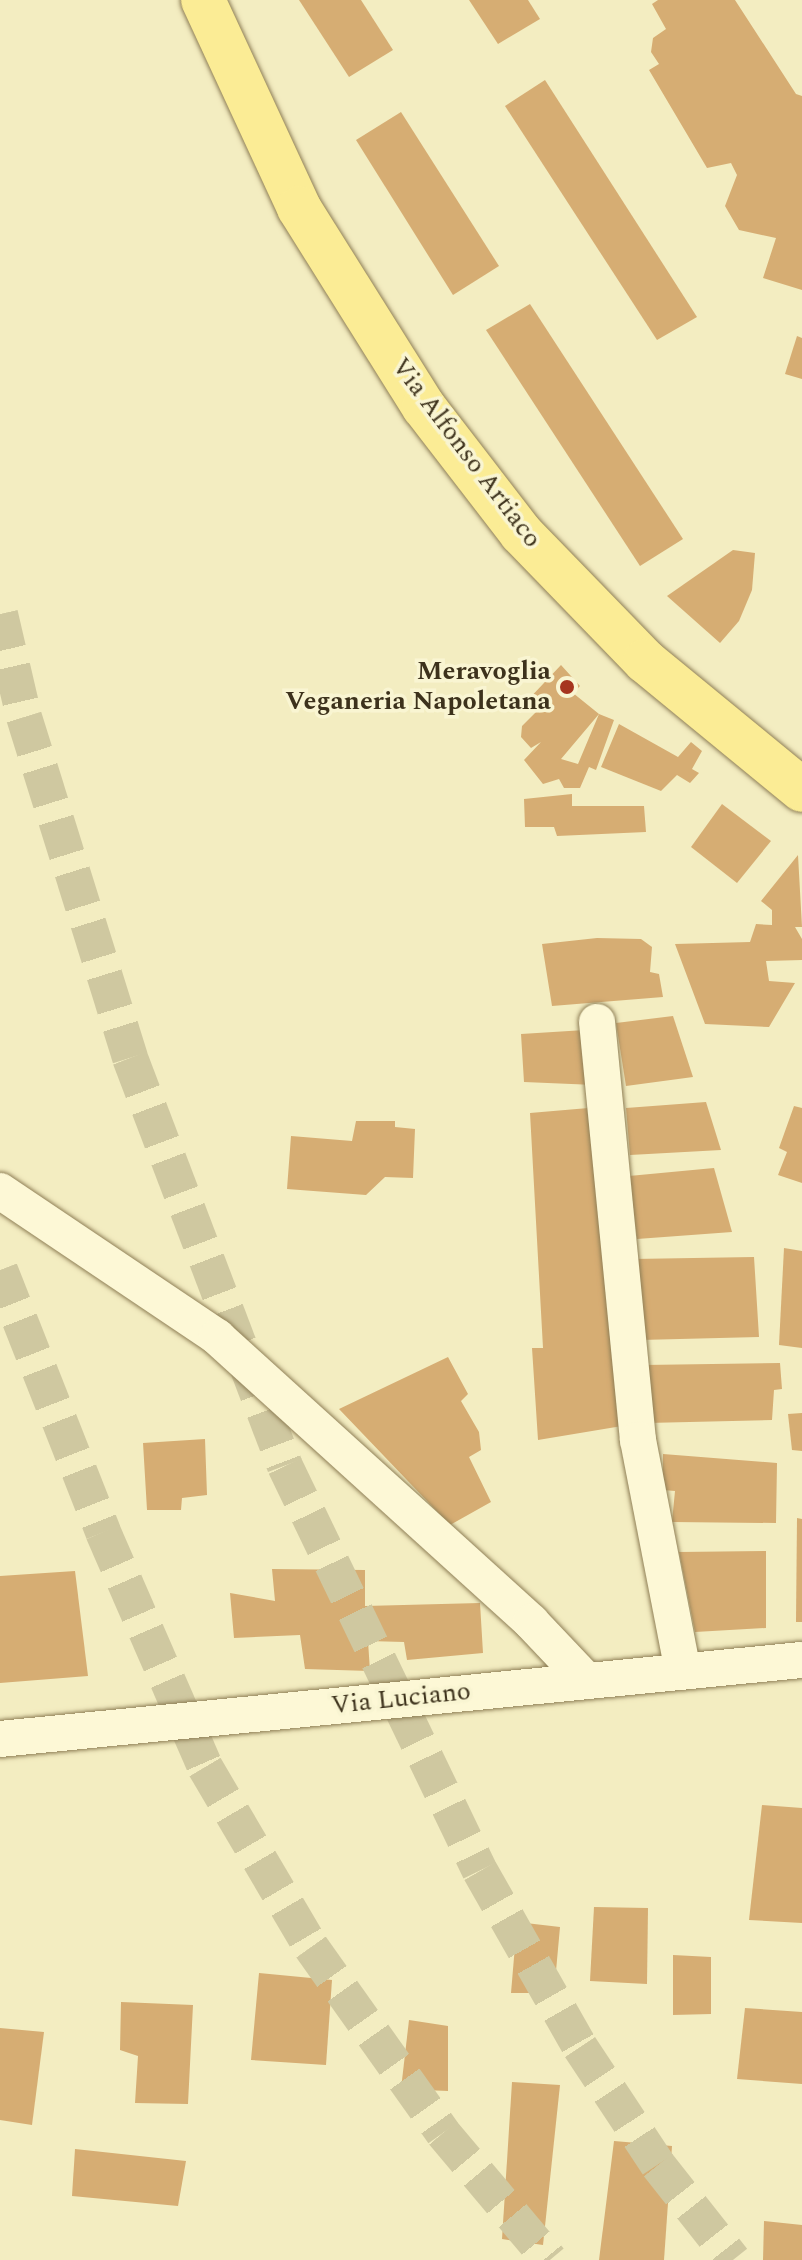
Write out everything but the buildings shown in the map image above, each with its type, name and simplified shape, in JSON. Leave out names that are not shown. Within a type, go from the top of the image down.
[{"type":"main road","name":"Via Alfonso Artiaco","points":[[203,0],[299,208],[424,407],[521,533],[645,661],[802,790]]},
{"type":"street","points":[[597,1022],[638,1440],[683,1671]]},
{"type":"street","points":[[0,1191],[217,1337],[531,1622],[587,1681]]},
{"type":"street","name":"Via Luciano","points":[[0,1739],[802,1660]]},
{"type":"tunnel","points":[[0,614],[24,717],[130,1058],[285,1466],[480,1871],[580,2047],[658,2165],[733,2260]]},
{"type":"tunnel","points":[[0,1270],[103,1532],[205,1767],[311,1947],[443,2133],[550,2260]]},
{"type":"place","name":"Meravoglia Veganeria Napoletana","points":[[567,687]]}]
